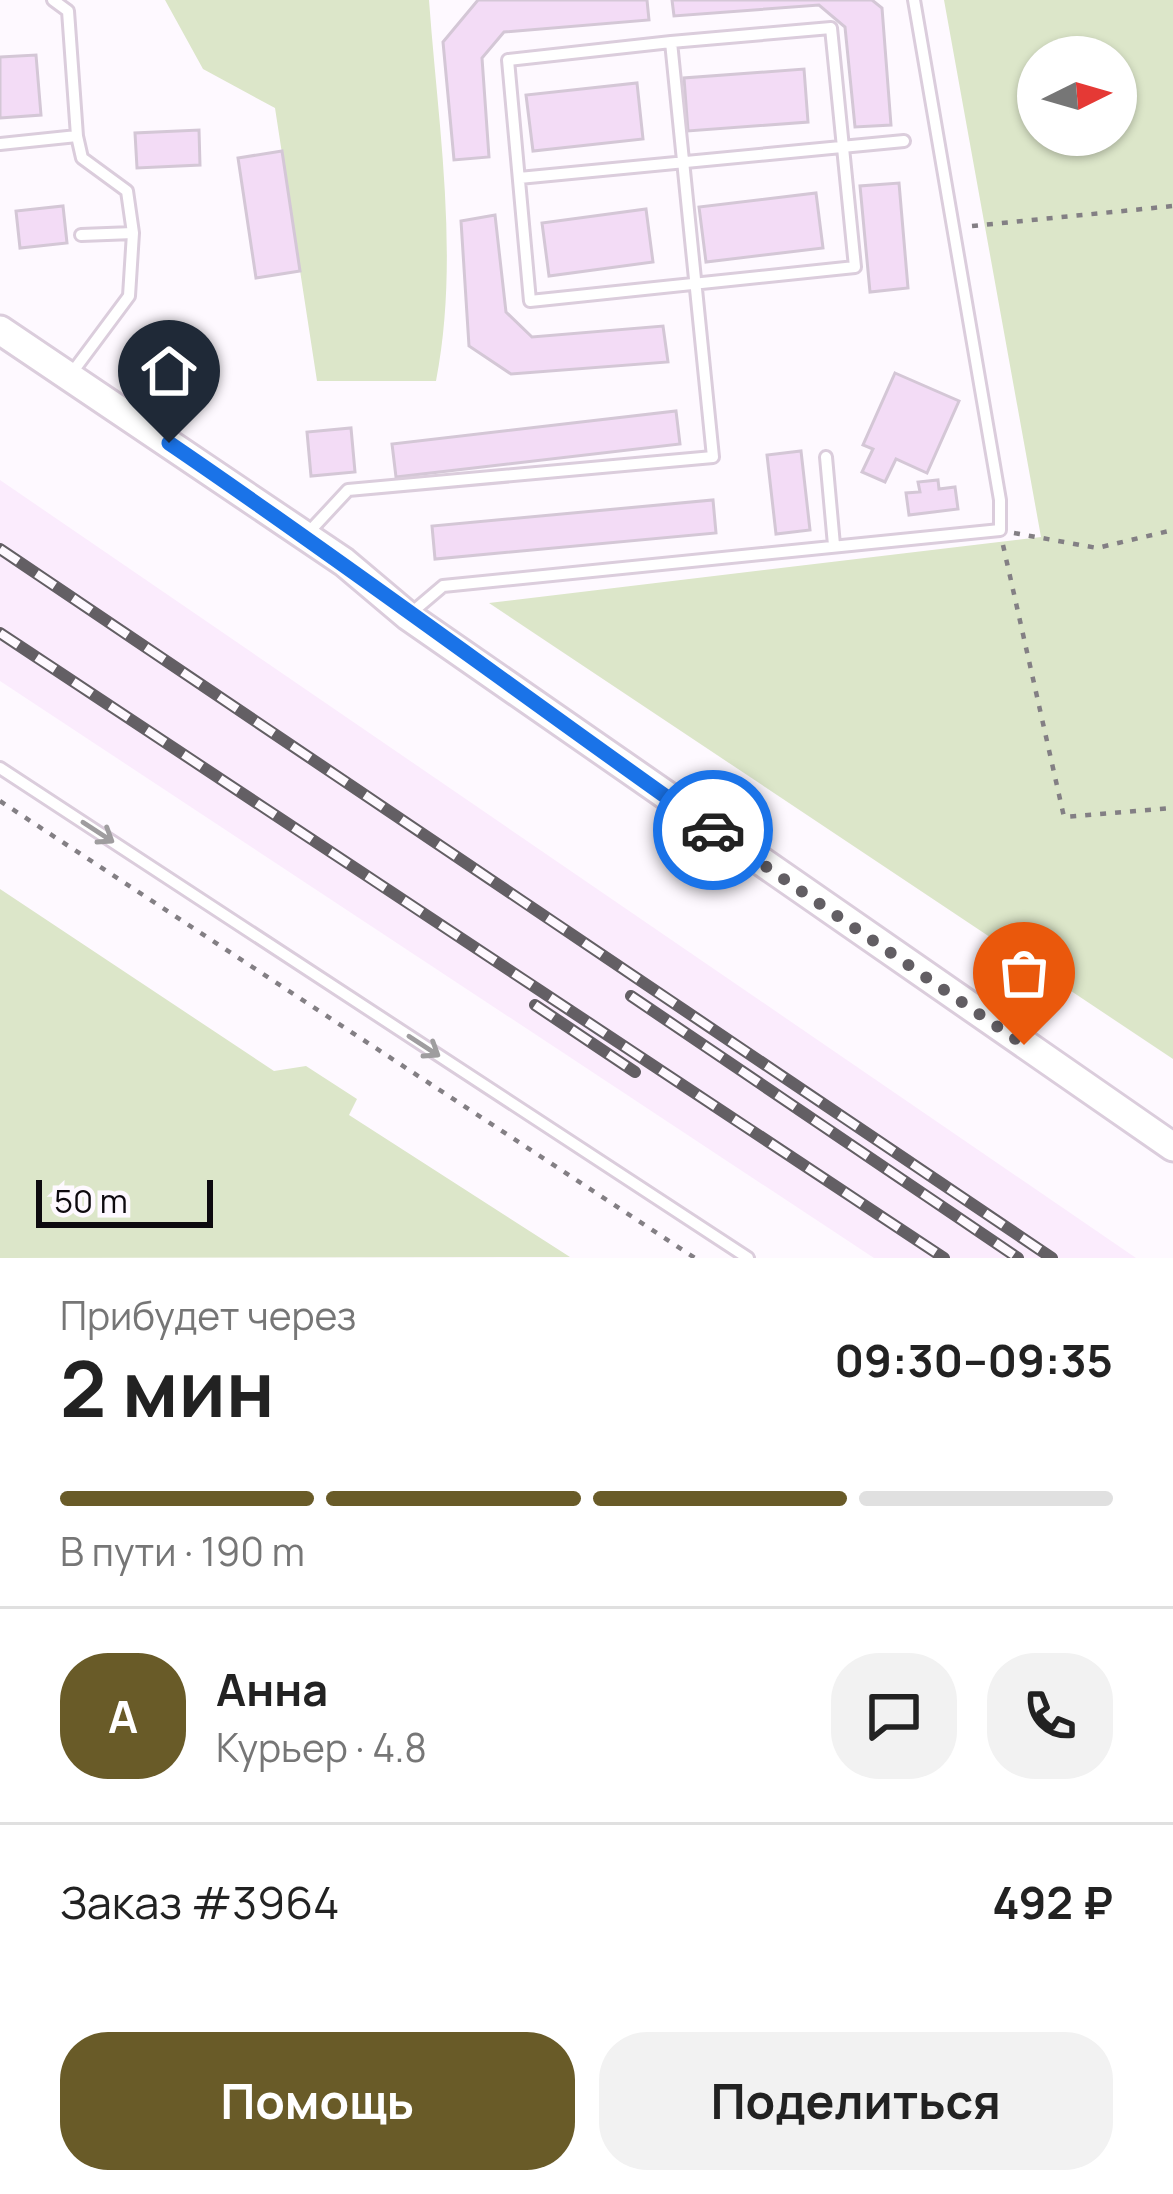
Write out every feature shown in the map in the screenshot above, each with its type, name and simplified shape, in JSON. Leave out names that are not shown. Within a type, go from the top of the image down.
[{"type":"street","points":[[0,330],[305,536],[408,616],[1173,1147]]},
{"type":"lane","points":[[53,0],[68,11],[82,158],[127,191],[133,232],[129,296],[69,376]]},
{"type":"lane","points":[[408,616],[442,586],[1000,530],[1000,500],[914,0]]},
{"type":"lane","points":[[831,28],[855,267],[530,301],[508,60],[671,42],[831,28]]},
{"type":"lane","points":[[305,536],[348,490],[713,457],[671,42]]},
{"type":"lane","points":[[0,144],[77,136]]},
{"type":"lane","points":[[519,178],[844,151],[904,141]]},
{"type":"lane","points":[[80,236],[133,232]]},
{"type":"lane","points":[[826,457],[834,545]]},
{"type":"lane","points":[[0,768],[748,1258]]},
{"type":"path","points":[[954,227],[1173,206]]},
{"type":"path","points":[[1173,530],[1096,548],[1000,530],[1064,818],[1173,808]]},
{"type":"path","points":[[0,801],[695,1258]]},
{"type":"shaded area","points":[[0,480],[1136,1258],[874,1258],[0,681]]},
{"type":"green space","points":[[165,0],[429,0],[447,239],[436,381],[317,381],[275,108],[203,69]]},
{"type":"green space","points":[[944,0],[1173,0],[1173,1059],[489,603],[1041,537]]},
{"type":"green space","points":[[0,889],[274,1071],[306,1066],[357,1099],[349,1115],[570,1257],[0,1258]]},
{"type":"building","points":[[478,0],[647,0],[649,20],[504,32],[482,58],[489,157],[454,160],[443,42]]},
{"type":"building","points":[[672,0],[872,0],[882,8],[891,125],[855,127],[845,27],[819,5],[674,16]]},
{"type":"building","points":[[36,55],[41,115],[0,118],[0,57]]},
{"type":"building","points":[[804,69],[808,122],[688,131],[684,78]]},
{"type":"building","points":[[637,83],[643,139],[533,151],[526,95]]},
{"type":"building","points":[[199,130],[200,165],[137,168],[135,133]]},
{"type":"building","points":[[282,151],[300,271],[256,278],[238,158]]},
{"type":"building","points":[[899,183],[908,288],[870,292],[860,186]]},
{"type":"building","points":[[816,193],[823,248],[706,262],[699,207]]},
{"type":"building","points":[[63,206],[67,243],[20,248],[16,211]]},
{"type":"building","points":[[646,209],[653,262],[549,276],[542,223]]},
{"type":"building","points":[[495,215],[506,312],[532,337],[663,326],[668,362],[511,374],[469,346],[461,221]]},
{"type":"building","points":[[895,373],[959,401],[927,473],[896,459],[885,482],[862,472],[873,449],[863,445]]},
{"type":"building","points":[[676,411],[680,444],[396,477],[392,444]]},
{"type":"building","points":[[351,428],[355,472],[311,476],[307,432]]},
{"type":"building","points":[[801,451],[810,530],[776,534],[767,455]]},
{"type":"building","points":[[938,480],[939,489],[955,487],[958,509],[909,515],[906,493],[920,492],[918,482]]},
{"type":"building","points":[[713,500],[716,533],[435,559],[432,526]]},
{"type":"railway","points":[[0,549],[1052,1258]]},
{"type":"railway","points":[[0,633],[944,1258]]},
{"type":"railway","points":[[631,996],[1018,1258]]},
{"type":"railway","points":[[535,1005],[635,1072]]},
{"type":"way so far","points":[[713,830],[1024,1045]]},
{"type":"route","points":[[169,443],[344,562],[408,616],[713,830]]}]
